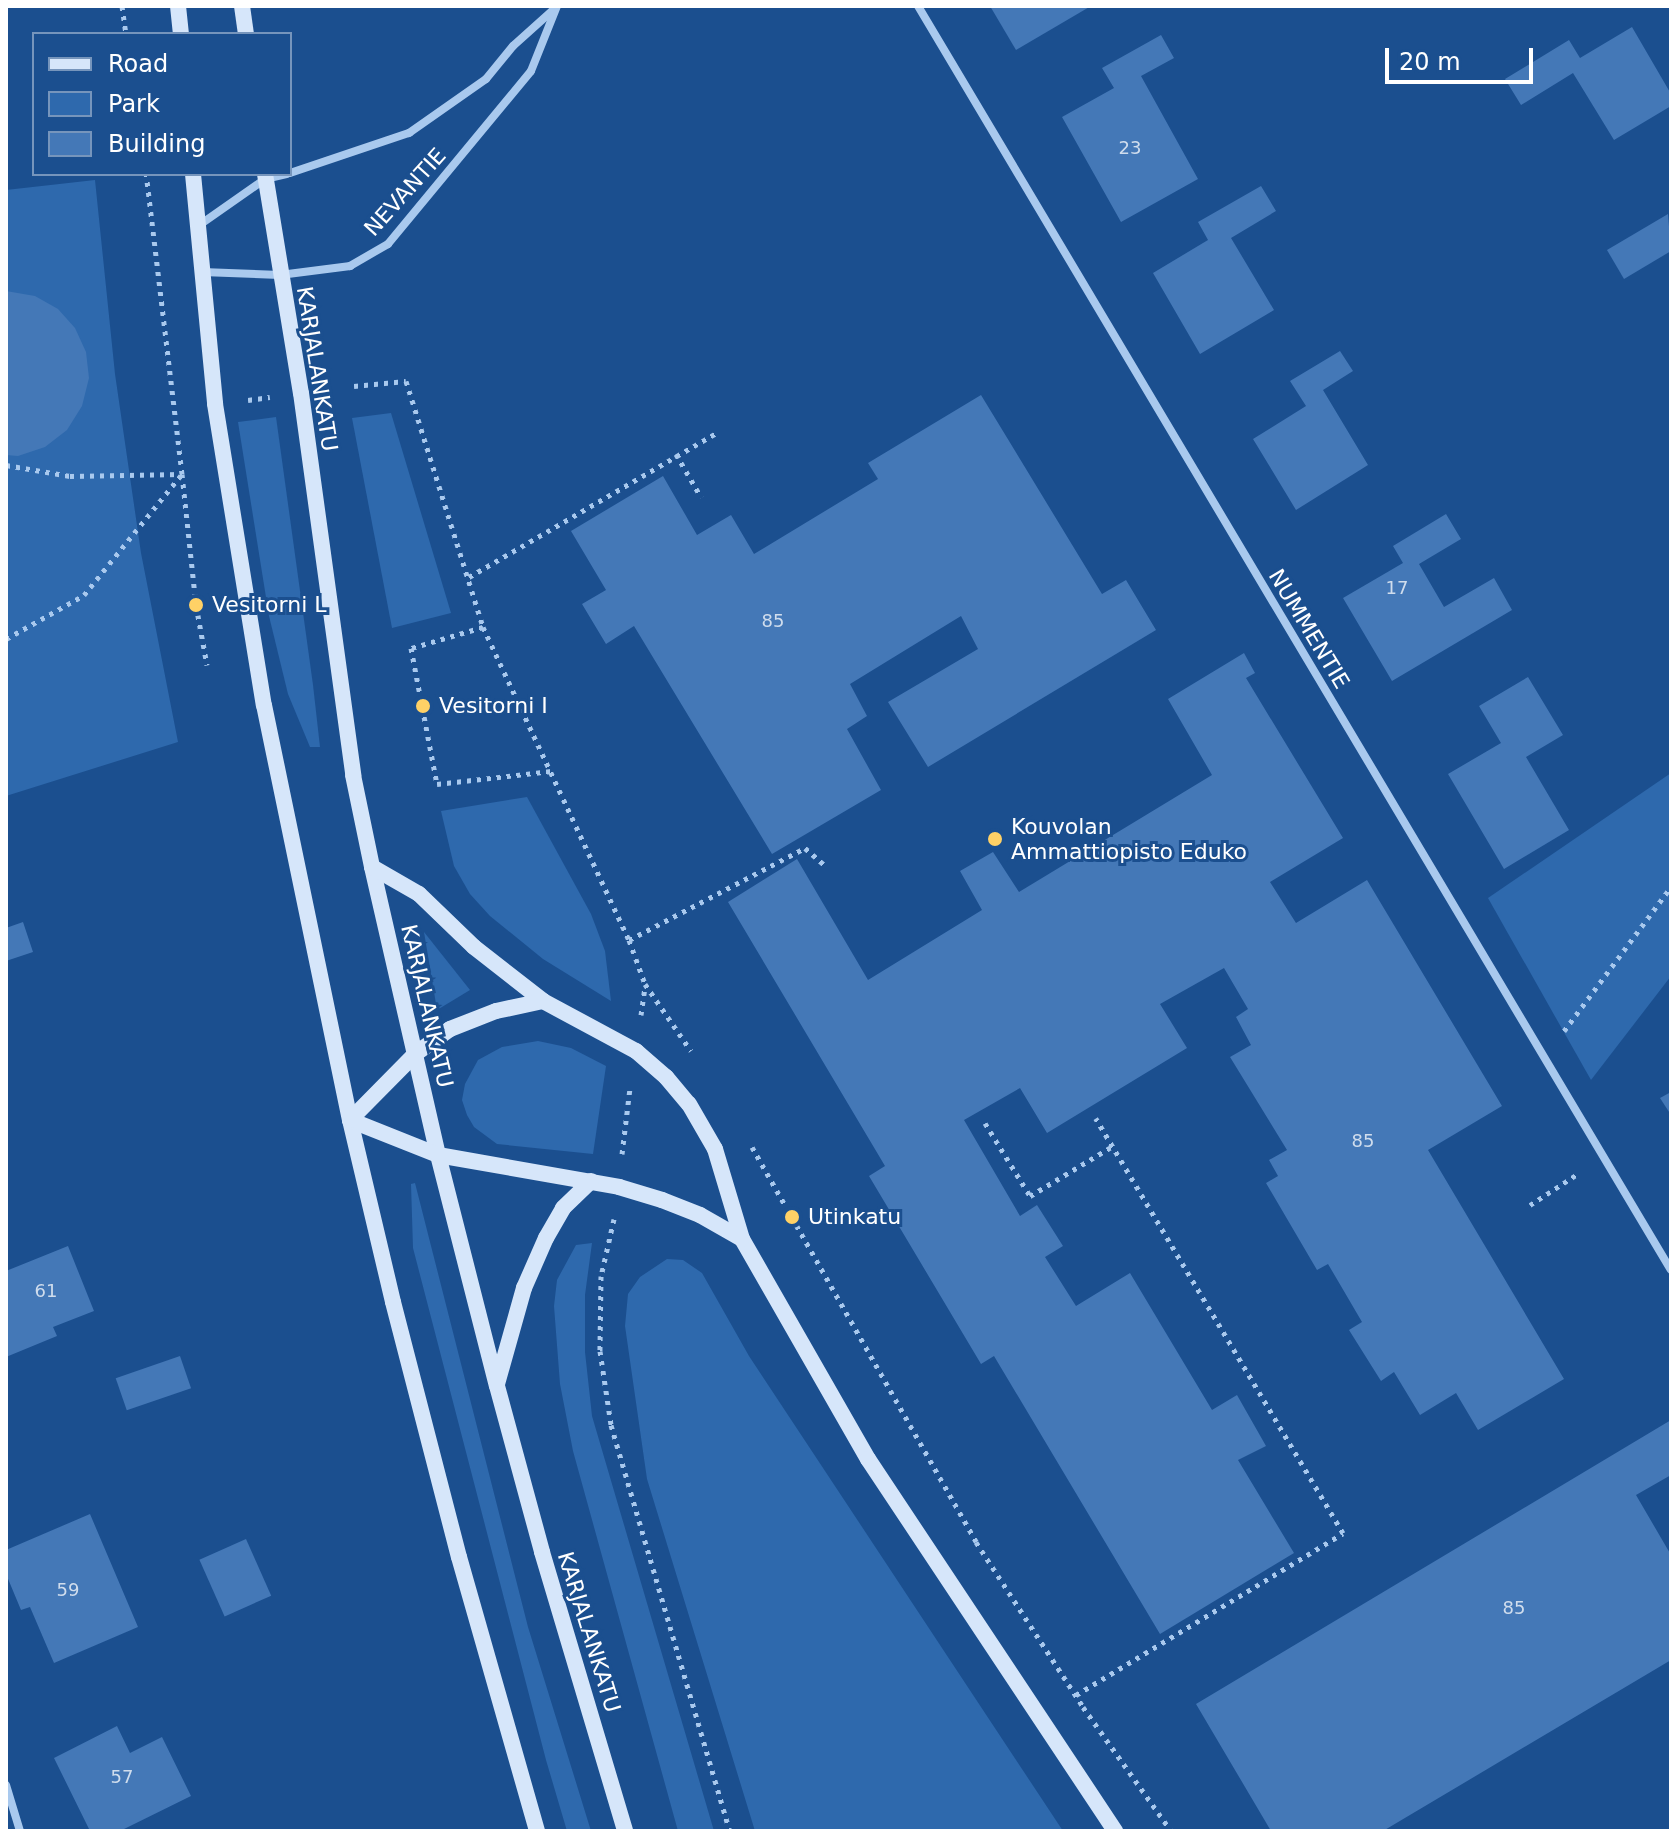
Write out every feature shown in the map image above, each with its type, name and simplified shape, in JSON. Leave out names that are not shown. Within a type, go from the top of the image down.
[{"type":"main road","points":[[178,6],[181,32]]},
{"type":"main road","points":[[242,6],[246,32]]},
{"type":"main road","points":[[193,176],[215,404],[243,594],[350,1120],[459,1557],[537,1831]]},
{"type":"main road","name":"KARJALANKATU","points":[[265,176],[301,393],[353,775],[372,867],[438,1155],[497,1386],[542,1552],[625,1831]]},
{"type":"main road","points":[[372,867],[419,894],[474,947],[543,1001],[636,1051],[666,1077],[689,1104],[715,1149],[742,1239],[868,1459],[1115,1831]]},
{"type":"main road","points":[[350,1120],[415,1054],[450,1029],[496,1011],[543,1001]]},
{"type":"main road","points":[[350,1120],[438,1155],[591,1181],[662,1200],[700,1215],[742,1239]]},
{"type":"main road","points":[[497,1386],[524,1288],[546,1238],[563,1208],[591,1181]]},
{"type":"street","name":"NUMMENTIE","points":[[918,6],[1671,1270]]},
{"type":"street","name":"NEVANTIE","points":[[292,172],[409,133],[486,79],[513,46],[556,7]]},
{"type":"street","name":"NEVANTIE","points":[[201,272],[280,275],[350,266],[388,244],[531,71],[556,7]]},
{"type":"street","name":"NEVANTIE","points":[[198,226],[265,176]]},
{"type":"street","points":[[6,1785],[20,1831]]},
{"type":"path","points":[[122,6],[126,32]]},
{"type":"path","points":[[146,176],[196,605],[207,665]]},
{"type":"path","points":[[354,386],[406,381],[483,627],[629,940],[645,984],[700,1065]]},
{"type":"path","points":[[238,401],[279,396]]},
{"type":"path","points":[[469,577],[715,434]]},
{"type":"path","points":[[676,454],[701,497]]},
{"type":"path","points":[[6,465],[70,476],[182,474]]},
{"type":"path","points":[[6,639],[84,595],[182,474]]},
{"type":"path","points":[[483,627],[411,648],[437,784],[551,771]]},
{"type":"path","points":[[629,940],[805,848],[827,867]]},
{"type":"path","points":[[1544,1057],[1671,887]]},
{"type":"path","points":[[641,1018],[645,984]]},
{"type":"path","points":[[622,1155],[632,1077]]},
{"type":"path","points":[[1076,1695],[1343,1533],[1096,1118]]},
{"type":"path","points":[[985,1123],[1030,1196],[1113,1146]]},
{"type":"path","points":[[749,1142],[976,1542],[1076,1695],[1171,1831]]},
{"type":"path","points":[[1530,1205],[1603,1158]]},
{"type":"path","points":[[613,1227],[601,1276],[600,1351],[611,1425],[730,1831]]},
{"type":"green space","points":[[95,180],[115,374],[141,553],[178,742],[6,796],[6,190]]},
{"type":"green space","points":[[391,413],[451,613],[392,628],[352,418]]},
{"type":"green space","points":[[276,417],[320,747],[310,747],[288,694],[269,616],[238,422]]},
{"type":"green space","points":[[1671,773],[1671,976],[1591,1080],[1488,898]]},
{"type":"green space","points":[[527,797],[591,914],[605,951],[611,1001],[543,959],[490,916],[470,894],[454,866],[441,811]]},
{"type":"green space","points":[[424,932],[470,990],[437,1010]]},
{"type":"green space","points":[[538,1041],[571,1048],[606,1066],[593,1154],[497,1144],[474,1127],[467,1115],[462,1100],[465,1084],[478,1060],[502,1047]]},
{"type":"green space","points":[[415,1183],[528,1627],[591,1831],[567,1831],[546,1760],[413,1248],[411,1184]]},
{"type":"green space","points":[[592,1243],[585,1295],[585,1352],[592,1416],[714,1831],[678,1831],[573,1451],[560,1384],[554,1306],[557,1280],[576,1245]]},
{"type":"green space","points":[[667,1259],[683,1260],[702,1273],[749,1356],[1063,1831],[755,1831],[647,1479],[625,1326],[628,1294],[640,1277]]},
{"type":"building","points":[[990,6],[1091,6],[1016,50]]},
{"type":"building","points":[[1632,27],[1671,94],[1671,106],[1614,140],[1573,73],[1521,105],[1505,79],[1569,40],[1580,58]]},
{"type":"building","points":[[1161,35],[1174,58],[1141,76],[1198,179],[1121,222],[1062,117],[1114,88],[1102,68]]},
{"type":"building","points":[[1261,186],[1276,211],[1231,238],[1274,310],[1200,354],[1153,273],[1208,240],[1198,222]]},
{"type":"building","points":[[1668,214],[1671,251],[1624,279],[1607,250]]},
{"type":"building","points":[[6,291],[35,296],[58,309],[75,328],[86,352],[89,378],[82,406],[67,430],[45,447],[18,456],[6,455]]},
{"type":"building","points":[[1340,351],[1353,371],[1323,390],[1368,465],[1296,510],[1253,439],[1306,406],[1290,381]]},
{"type":"building","points":[[981,395],[1102,594],[1126,580],[1156,630],[928,767],[888,702],[978,649],[961,616],[850,684],[867,716],[847,729],[881,790],[772,854],[634,626],[606,644],[582,604],[606,590],[571,531],[663,476],[697,535],[731,515],[754,554],[878,479],[868,463]]},
{"type":"building","points":[[1446,514],[1461,539],[1419,564],[1444,607],[1494,578],[1512,610],[1392,681],[1343,598],[1403,563],[1393,546]]},
{"type":"building","points":[[1244,653],[1255,673],[1246,678],[1343,838],[1270,882],[1296,923],[1367,880],[1502,1106],[1428,1150],[1564,1379],[1478,1430],[1456,1393],[1420,1415],[1394,1372],[1381,1381],[1349,1330],[1362,1322],[1328,1264],[1317,1270],[1266,1183],[1278,1176],[1269,1160],[1287,1150],[1230,1057],[1251,1045],[1236,1017],[1248,1009],[1224,968],[1160,1004],[1187,1048],[1047,1133],[1020,1088],[964,1120],[1020,1216],[1037,1205],[1063,1246],[1045,1257],[1076,1306],[1130,1273],[1212,1410],[1237,1395],[1266,1446],[1238,1460],[1294,1553],[1160,1634],[994,1356],[981,1364],[869,1176],[885,1166],[728,902],[797,859],[868,980],[982,910],[960,871],[993,852],[1019,892],[1212,775],[1168,699]]},
{"type":"building","points":[[1528,677],[1563,735],[1526,757],[1569,830],[1504,869],[1448,774],[1501,743],[1479,706]]},
{"type":"building","points":[[23,922],[33,952],[6,961],[6,928]]},
{"type":"building","points":[[1671,1092],[1671,1115],[1660,1098]]},
{"type":"building","points":[[68,1246],[94,1311],[53,1327],[57,1336],[6,1357],[6,1271]]},
{"type":"building","points":[[180,1356],[191,1388],[127,1410],[116,1378]]},
{"type":"building","points":[[1671,1420],[1671,1475],[1636,1495],[1671,1555],[1671,1660],[1383,1831],[1271,1831],[1196,1704]]},
{"type":"building","points":[[90,1514],[138,1627],[54,1663],[30,1607],[21,1610],[6,1574],[6,1550]]},
{"type":"building","points":[[246,1539],[271,1596],[225,1616],[199,1560]]},
{"type":"building","points":[[117,1726],[130,1753],[162,1737],[191,1796],[120,1831],[90,1831],[54,1758]]},
{"type":"place","name":"Vesitorni L","points":[[196,605]]},
{"type":"place","name":"Vesitorni I","points":[[423,706]]},
{"type":"place","name":"Kouvolan Ammattiopisto Eduko","points":[[995,839]]},
{"type":"place","name":"Utinkatu","points":[[792,1217]]}]
